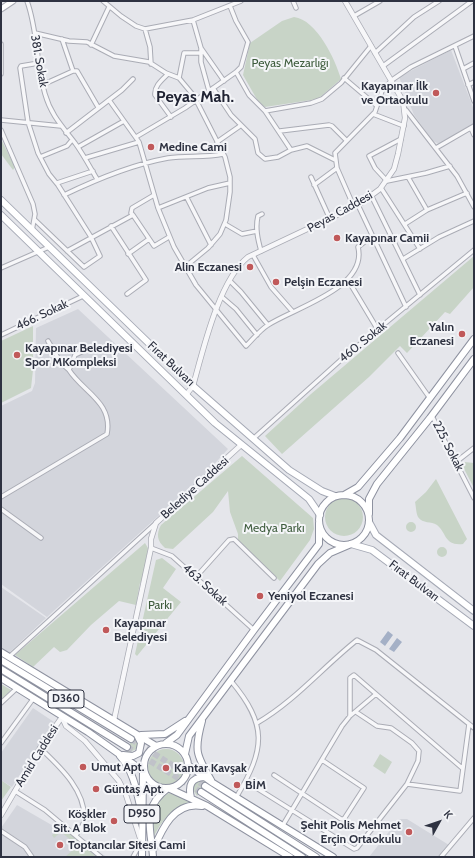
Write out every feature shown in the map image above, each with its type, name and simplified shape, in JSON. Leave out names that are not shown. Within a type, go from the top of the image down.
[{"type":"main road","points":[[1,9],[13,1]]},
{"type":"main road","name":"Fırat Bulvarı","points":[[1,200],[193,386],[289,470],[322,491],[335,496]]},
{"type":"main road","name":"Fırat Bulvarı","points":[[2,217],[186,395],[241,445],[309,499],[320,515]]},
{"type":"main road","points":[[166,744],[178,735],[254,630],[319,544],[320,515],[325,504],[335,496],[344,495],[358,487],[400,438],[429,397],[474,339]]},
{"type":"main road","points":[[168,788],[182,782],[186,776],[188,765],[185,754],[189,736],[318,564],[330,553],[351,544],[364,536],[369,522],[368,499],[377,484],[432,416],[474,358]]},
{"type":"main road","points":[[344,495],[359,500],[369,514]]},
{"type":"main road","name":"Fırat Bulvarı","points":[[369,522],[376,535],[474,611]]},
{"type":"main road","points":[[319,523],[322,532],[334,543],[343,545],[351,544]]},
{"type":"main road","name":"Fırat Bulvarı","points":[[351,544],[372,550],[474,626]]},
{"type":"main road","points":[[1,652],[156,746]]},
{"type":"main road","name":"D360","points":[[1,660],[131,739]]},
{"type":"main road","name":"D360","points":[[1,669],[127,747]]},
{"type":"main road","points":[[1,678],[112,748],[143,770],[150,782],[156,786],[168,788],[207,806],[290,857]]},
{"type":"main road","points":[[138,734],[165,734],[172,731],[194,713]]},
{"type":"main road","points":[[203,716],[196,743],[199,759],[213,783]]},
{"type":"main road","points":[[123,756],[135,755],[141,749],[138,734]]},
{"type":"main road","points":[[143,770],[145,758],[156,746],[166,744],[177,746],[185,754]]},
{"type":"main road","points":[[112,748],[128,767],[133,777],[137,788],[142,818]]},
{"type":"main road","points":[[188,765],[213,783],[333,857]]},
{"type":"main road","name":"D950","points":[[142,857],[143,770]]},
{"type":"main road","points":[[191,798],[189,787],[191,783],[198,778],[204,777]]},
{"type":"main road","points":[[205,786],[316,857]]},
{"type":"main road","name":"D950","points":[[153,854],[150,810],[157,796],[168,788]]},
{"type":"main road","points":[[201,792],[302,857]]},
{"type":"main road","points":[[153,854],[163,828],[172,815],[194,804],[207,806]]},
{"type":"street","name":"381. Sokak","points":[[27,1],[31,13],[42,85],[52,111],[66,133],[78,147],[97,179]]},
{"type":"street","points":[[103,1],[136,26],[145,29],[193,20],[241,1]]},
{"type":"street","points":[[293,1],[296,8]]},
{"type":"street","name":"Peyas Caddesi","points":[[186,395],[193,386],[216,311],[240,264],[261,251],[356,206],[381,188],[394,169],[404,126],[406,110],[400,94],[345,1]]},
{"type":"street","points":[[354,16],[380,1]]},
{"type":"street","points":[[375,53],[414,17],[439,1]]},
{"type":"street","points":[[383,66],[472,1]]},
{"type":"street","points":[[136,137],[197,100],[241,67],[248,42],[236,21],[230,6]]},
{"type":"street","points":[[91,45],[109,7]]},
{"type":"street","points":[[193,20],[201,50],[200,62],[209,91]]},
{"type":"street","points":[[145,29],[150,47],[151,64]]},
{"type":"street","points":[[34,33],[62,39],[87,42],[114,56],[151,64],[168,74],[179,78],[197,100],[228,166],[230,183],[229,208],[220,234],[211,246],[185,267]]},
{"type":"street","points":[[406,307],[337,168],[335,152],[373,114],[382,91],[392,80],[411,67],[474,36]]},
{"type":"street","points":[[62,39],[73,71]]},
{"type":"street","points":[[1,44],[1,74]]},
{"type":"street","points":[[265,111],[316,102],[332,91],[371,46]]},
{"type":"street","points":[[455,46],[473,98]]},
{"type":"street","points":[[179,78],[184,52],[201,50]]},
{"type":"street","points":[[201,50],[224,81]]},
{"type":"street","points":[[35,220],[84,267],[100,256],[91,237],[49,174],[40,157],[28,122],[26,99],[23,93],[21,66],[39,63]]},
{"type":"street","points":[[463,70],[474,63]]},
{"type":"street","points":[[42,85],[73,71],[77,71],[98,107]]},
{"type":"street","points":[[236,72],[249,95],[265,111],[291,150]]},
{"type":"street","points":[[168,74],[158,84],[154,92],[171,117]]},
{"type":"street","points":[[344,78],[377,106]]},
{"type":"street","points":[[66,133],[109,100],[133,79]]},
{"type":"street","points":[[468,85],[474,82]]},
{"type":"street","points":[[213,88],[224,107],[240,126],[254,138],[258,153],[266,159],[278,157],[291,150],[307,146],[335,160]]},
{"type":"street","points":[[109,100],[139,142],[158,208],[169,237],[185,267],[216,311],[246,346],[268,325],[330,293],[348,280],[356,267],[358,246],[372,236]]},
{"type":"street","points":[[406,110],[450,166],[474,207]]},
{"type":"street","points":[[373,114],[404,126]]},
{"type":"street","points":[[1,120],[61,126]]},
{"type":"street","points":[[78,147],[124,121]]},
{"type":"street","points":[[280,132],[329,125],[332,126],[346,140]]},
{"type":"street","points":[[217,142],[240,126]]},
{"type":"street","points":[[436,148],[473,127],[474,136]]},
{"type":"street","points":[[1,130],[33,204],[35,220],[32,230]]},
{"type":"street","points":[[401,139],[369,156],[375,168],[387,181],[450,166]]},
{"type":"street","points":[[40,157],[67,146],[72,140]]},
{"type":"street","points":[[85,158],[139,142]]},
{"type":"street","points":[[64,195],[97,179],[173,158],[203,157],[223,154]]},
{"type":"street","points":[[314,185],[337,168]]},
{"type":"street","points":[[57,184],[93,171]]},
{"type":"street","points":[[311,177],[330,219]]},
{"type":"street","points":[[408,177],[427,210]]},
{"type":"street","points":[[158,208],[187,198],[208,188],[230,183]]},
{"type":"street","points":[[381,188],[420,249]]},
{"type":"street","points":[[405,224],[427,210],[467,193]]},
{"type":"street","points":[[154,195],[132,208],[131,213],[154,246],[169,237]]},
{"type":"street","points":[[371,195],[420,295]]},
{"type":"street","points":[[187,198],[211,246]]},
{"type":"street","points":[[261,251],[257,231],[258,216],[262,214]]},
{"type":"street","points":[[67,251],[133,215]]},
{"type":"street","points":[[403,260],[451,231],[474,221]]},
{"type":"street","points":[[224,224],[242,234],[257,231]]},
{"type":"street","points":[[111,226],[146,280],[127,294]]},
{"type":"street","points":[[128,254],[149,239]]},
{"type":"street","points":[[1,268],[39,253],[49,247]]},
{"type":"street","name":"460. Sokak","points":[[254,438],[344,358],[474,250]]},
{"type":"street","points":[[253,255],[272,287],[294,312]]},
{"type":"street","points":[[348,280],[378,330]]},
{"type":"street","points":[[230,281],[242,292],[268,325]]},
{"type":"street","name":"466. Sokak","points":[[1,335],[83,296]]},
{"type":"street","points":[[222,297],[236,310],[257,335]]},
{"type":"street","points":[[1,497],[107,434],[107,417],[98,400],[61,363],[48,341]]},
{"type":"street","points":[[69,370],[75,355],[88,349]]},
{"type":"street","points":[[398,353],[429,397]]},
{"type":"street","name":"225. Sokak","points":[[432,416],[474,496]]},
{"type":"street","name":"Belediye Caddesi","points":[[114,720],[151,548],[151,539],[156,523],[241,445]]},
{"type":"street","points":[[456,462],[474,448]]},
{"type":"street","points":[[1,509],[41,538]]},
{"type":"street","points":[[9,657],[156,523]]},
{"type":"street","points":[[196,576],[229,540],[234,539],[274,578]]},
{"type":"street","name":"463. Sokak","points":[[151,548],[172,556],[196,576],[254,630]]},
{"type":"street","points":[[257,723],[269,716],[290,699],[357,640],[376,650],[474,728]]},
{"type":"street","points":[[350,716],[350,678],[354,675],[462,768]]},
{"type":"street","points":[[231,682],[244,697],[257,723],[260,738],[250,774],[236,796]]},
{"type":"street","points":[[1,703],[17,688]]},
{"type":"street","points":[[283,825],[350,716],[376,694]]},
{"type":"street","points":[[1,743],[33,699]]},
{"type":"street","points":[[258,789],[354,849],[364,842],[407,784],[418,761],[419,751],[412,742],[391,728],[377,726],[356,712]]},
{"type":"street","points":[[62,717],[66,726],[85,741],[119,781],[126,795],[141,842],[133,857]]},
{"type":"street","name":"Amid Caddesi","points":[[1,815],[40,748],[62,717]]},
{"type":"street","points":[[407,784],[460,791],[469,724]]},
{"type":"street","points":[[40,748],[64,773],[82,804],[84,823],[76,835]]},
{"type":"street","points":[[274,775],[344,819],[364,788],[322,760]]},
{"type":"street","points":[[15,791],[45,810],[101,857]]},
{"type":"street","points":[[440,857],[474,818]]},
{"type":"street","points":[[1,831],[25,847],[32,857]]},
{"type":"shaded area","name":"Kayapınar İlk ve Ortaokulu","points":[[451,50],[474,110],[474,123],[439,144],[433,141],[414,115],[399,77]]},
{"type":"shaded area","points":[[78,309],[228,449],[208,471],[47,617],[1,584],[1,406],[32,391],[35,383],[36,328]]},
{"type":"shaded area","points":[[1,587],[46,618],[9,653],[1,648]]},
{"type":"shaded area","points":[[33,708],[54,722],[12,787],[1,780],[1,753]]},
{"type":"shaded area","points":[[17,805],[107,857],[1,857],[1,828]]},
{"type":"shaded area","name":"Şehit Polis Mehmet Erçin Ortaokulu","points":[[399,819],[407,819],[449,845],[438,857],[369,857]]},
{"type":"green space","name":"Peyas Mezarlığı","points":[[294,17],[310,25],[324,42],[330,51],[341,79],[318,99],[265,107],[259,103],[243,75],[250,43],[282,21]]},
{"type":"green space","points":[[1,139],[15,167],[13,170],[1,154]]},
{"type":"green space","points":[[474,256],[474,287],[450,314],[445,312],[407,353],[400,346],[369,377],[282,454],[265,436],[311,394]]},
{"type":"green space","name":"Kayapınar Belediyesi Spor MKompleksi","points":[[33,326],[33,370],[31,388],[1,403],[1,341]]},
{"type":"green space","name":"Medya Parkı","points":[[242,456],[313,518],[314,529],[310,540],[280,581],[238,542],[238,534],[230,512],[228,491],[213,512],[173,549],[165,548],[160,543],[158,537],[158,531],[161,525]]},
{"type":"green space","points":[[461,463],[474,463],[474,488]]},
{"type":"green space","points":[[436,479],[467,539],[463,544],[452,543],[437,525],[422,521],[418,517],[415,502],[426,492]]},
{"type":"green space","points":[[340,498],[348,498],[355,501],[360,506],[363,517],[360,528],[355,533],[348,536],[340,536],[333,533],[328,528],[325,521],[325,513],[328,506],[333,501]]},
{"type":"green space","points":[[409,522],[413,522],[415,523],[415,531],[409,532],[406,529],[406,525]]},
{"type":"green space","points":[[145,543],[148,548],[143,581],[140,583],[136,605],[119,601],[91,625],[67,650],[60,652],[54,647],[33,667],[15,655]]},
{"type":"green space","points":[[442,547],[447,552],[442,557],[437,552]]},
{"type":"green space","name":"Parkı","points":[[162,558],[176,569],[163,588],[181,602],[137,656],[135,654],[156,560]]},
{"type":"green space","points":[[1,684],[11,690],[1,701]]},
{"type":"green space","points":[[134,736],[138,745],[136,749],[129,753],[126,751]]},
{"type":"green space","points":[[170,749],[179,754],[183,760],[183,774],[179,780],[170,785],[162,785],[153,780],[149,774],[148,763],[153,754],[159,750]]},
{"type":"green space","points":[[380,754],[392,762],[385,774],[373,766]]},
{"type":"green space","points":[[1,780],[11,787],[1,801]]},
{"type":"green space","points":[[200,780],[206,782],[197,796],[193,790],[193,786]]},
{"type":"green space","points":[[169,793],[191,801],[178,807],[163,821],[153,839],[153,819],[156,806],[158,801]]},
{"type":"green space","points":[[63,826],[97,857],[65,857],[75,848],[70,842],[72,841],[61,832],[54,838],[52,835]]},
{"type":"water","points":[[388,631],[393,635],[385,646],[380,642]]},
{"type":"water","points":[[397,638],[402,642],[394,652],[389,649]]},
{"type":"tunnel","points":[[131,739],[205,786]]},
{"type":"tunnel","points":[[127,747],[201,792]]},
{"type":"place","name":"Kayapınar İlk ve Ortaokulu","points":[[436,93]]},
{"type":"place","name":"Medine Cami","points":[[151,147]]},
{"type":"place","name":"Kayapınar Camii","points":[[337,238]]},
{"type":"place","name":"Alin Eczanesi","points":[[250,267]]},
{"type":"place","name":"Pelşin Eczanesi","points":[[276,282]]},
{"type":"place","name":"Yalın Eczanesi","points":[[462,334]]},
{"type":"place","name":"Kayapınar Belediyesi Spor MKompleksi","points":[[17,355]]},
{"type":"place","name":"Yeniyol Eczanesi","points":[[260,596]]},
{"type":"place","name":"Kayapınar Belediyesi","points":[[106,630]]},
{"type":"place","name":"Umut Apt.","points":[[83,767]]},
{"type":"place","name":"Kantar Kavşak","points":[[166,768]]},
{"type":"place","name":"BİM","points":[[237,785]]},
{"type":"place","name":"Güntaş Apt.","points":[[96,789]]},
{"type":"place","name":"Köşkler Sit. A Blok","points":[[114,821]]},
{"type":"place","name":"Şehit Polis Mehmet Erçin Ortaokulu","points":[[409,832]]},
{"type":"place","name":"Toptancılar Sitesi Cami","points":[[60,845]]},
{"type":"district","name":"Peyas Mah.","points":[[195,97]]}]
